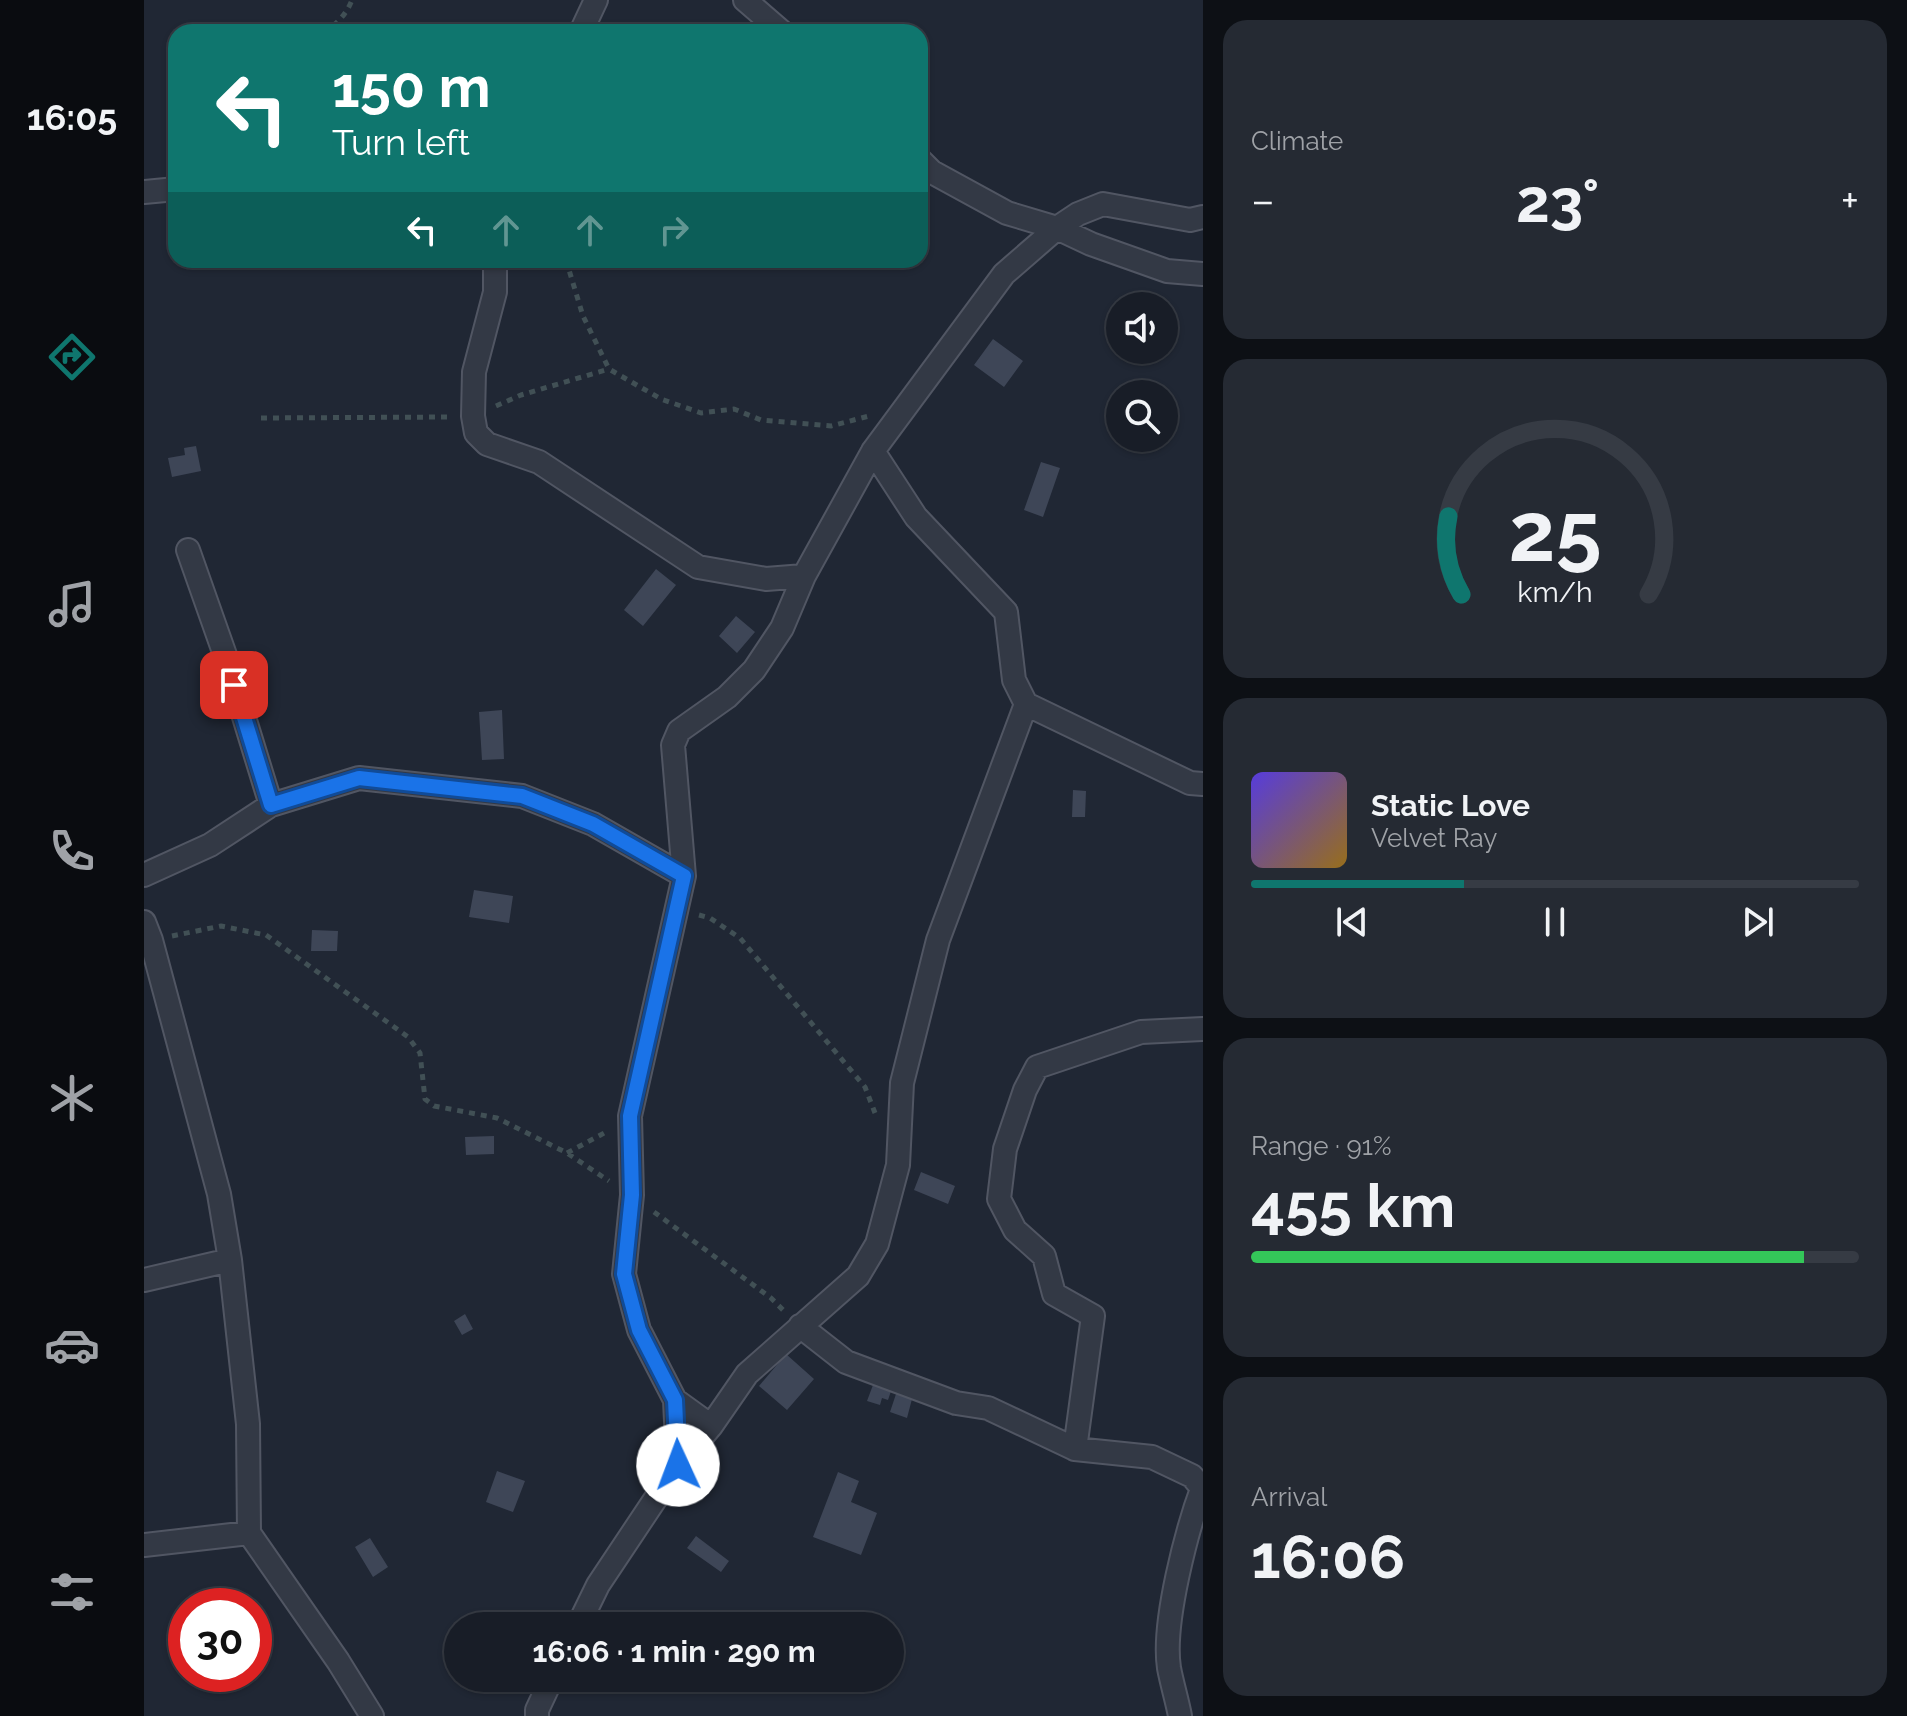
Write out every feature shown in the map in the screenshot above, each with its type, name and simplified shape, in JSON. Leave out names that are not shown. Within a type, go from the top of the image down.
[{"type":"street","points":[[585,24],[596,0]]},
{"type":"street","points":[[745,0],[773,24]]},
{"type":"street","points":[[928,168],[1007,213],[1057,228],[1091,244],[1167,271],[1203,274]]},
{"type":"street","points":[[144,192],[168,190]]},
{"type":"street","points":[[678,1465],[675,1400],[639,1330],[624,1274],[632,1195],[630,1116],[684,876],[673,745],[679,731],[727,697],[754,670],[782,628],[804,576],[873,451],[1004,274],[1057,228],[1078,214],[1103,204],[1190,220],[1203,217]]},
{"type":"street","points":[[495,268],[495,292],[474,372],[473,416],[476,433],[487,444],[539,462],[698,567],[766,579],[804,576]]},
{"type":"street","points":[[873,451],[916,517],[1006,612],[1014,680],[1026,704],[1190,783],[1203,784]]},
{"type":"street","points":[[188,550],[225,655],[271,805]]},
{"type":"street","points":[[585,1612],[598,1585],[678,1465],[711,1426],[747,1374],[858,1276],[877,1244],[898,1165],[902,1083],[938,940],[1026,704]]},
{"type":"street","points":[[144,875],[210,845],[271,805],[359,778],[522,796],[593,824],[684,876]]},
{"type":"street","points":[[148,931],[219,1194],[230,1260],[248,1424],[249,1533],[338,1661],[372,1716]]},
{"type":"street","points":[[1075,1449],[1093,1316],[1054,1294],[1044,1256],[1015,1230],[999,1199],[1005,1149],[1025,1090],[1037,1067],[1141,1032],[1203,1029]]},
{"type":"street","points":[[144,1280],[230,1260]]},
{"type":"street","points":[[800,1326],[846,1362],[956,1403],[988,1408],[1075,1449],[1152,1457],[1192,1476],[1202,1487],[1184,1547],[1171,1623],[1169,1665],[1180,1716]]},
{"type":"street","points":[[675,1400],[711,1426]]},
{"type":"street","points":[[144,1545],[249,1533]]},
{"type":"street","points":[[537,1716],[545,1692]]},
{"type":"path","points":[[336,24],[352,0]]},
{"type":"path","points":[[568,268],[583,316],[609,369],[661,399],[701,413],[734,409],[761,420],[831,426],[903,407]]},
{"type":"path","points":[[261,418],[473,416],[521,395],[609,369]]},
{"type":"path","points":[[677,910],[710,918],[740,938],[865,1087],[877,1120]]},
{"type":"path","points":[[148,931],[221,926],[266,935],[408,1037],[420,1053],[425,1099],[434,1106],[497,1118],[567,1153],[632,1195],[771,1298],[800,1326]]},
{"type":"path","points":[[567,1153],[630,1116]]},
{"type":"building","points":[[993,339],[1023,361],[1004,387],[974,365]]},
{"type":"building","points":[[196,446],[201,471],[172,477],[168,458],[185,455],[184,448]]},
{"type":"building","points":[[1041,462],[1060,468],[1043,517],[1024,510]]},
{"type":"building","points":[[656,569],[676,585],[643,626],[624,610]]},
{"type":"building","points":[[736,616],[755,632],[737,653],[719,636]]},
{"type":"building","points":[[502,710],[504,759],[482,760],[479,712]]},
{"type":"building","points":[[1073,790],[1086,791],[1085,817],[1072,817]]},
{"type":"building","points":[[474,890],[513,896],[509,923],[469,917]]},
{"type":"building","points":[[312,930],[338,931],[337,951],[311,951]]},
{"type":"building","points":[[494,1136],[494,1154],[466,1155],[465,1137]]},
{"type":"building","points":[[921,1172],[955,1186],[948,1204],[914,1190]]},
{"type":"building","points":[[465,1314],[473,1329],[462,1335],[454,1321]]},
{"type":"building","points":[[786,1354],[814,1379],[787,1410],[759,1386]]},
{"type":"building","points":[[873,1385],[891,1391],[888,1400],[882,1398],[880,1405],[867,1401]]},
{"type":"building","points":[[896,1394],[912,1399],[907,1418],[890,1412]]},
{"type":"building","points":[[497,1471],[525,1481],[513,1512],[486,1502]]},
{"type":"building","points":[[838,1472],[859,1481],[851,1502],[877,1513],[861,1555],[813,1537]]},
{"type":"building","points":[[696,1536],[729,1561],[721,1572],[687,1548]]},
{"type":"building","points":[[370,1538],[388,1567],[373,1577],[355,1547]]},
{"type":"route","points":[[234,685],[271,805],[359,778],[522,796],[593,824],[684,876],[630,1116],[632,1195],[624,1274],[639,1330],[675,1400],[678,1465]]}]
